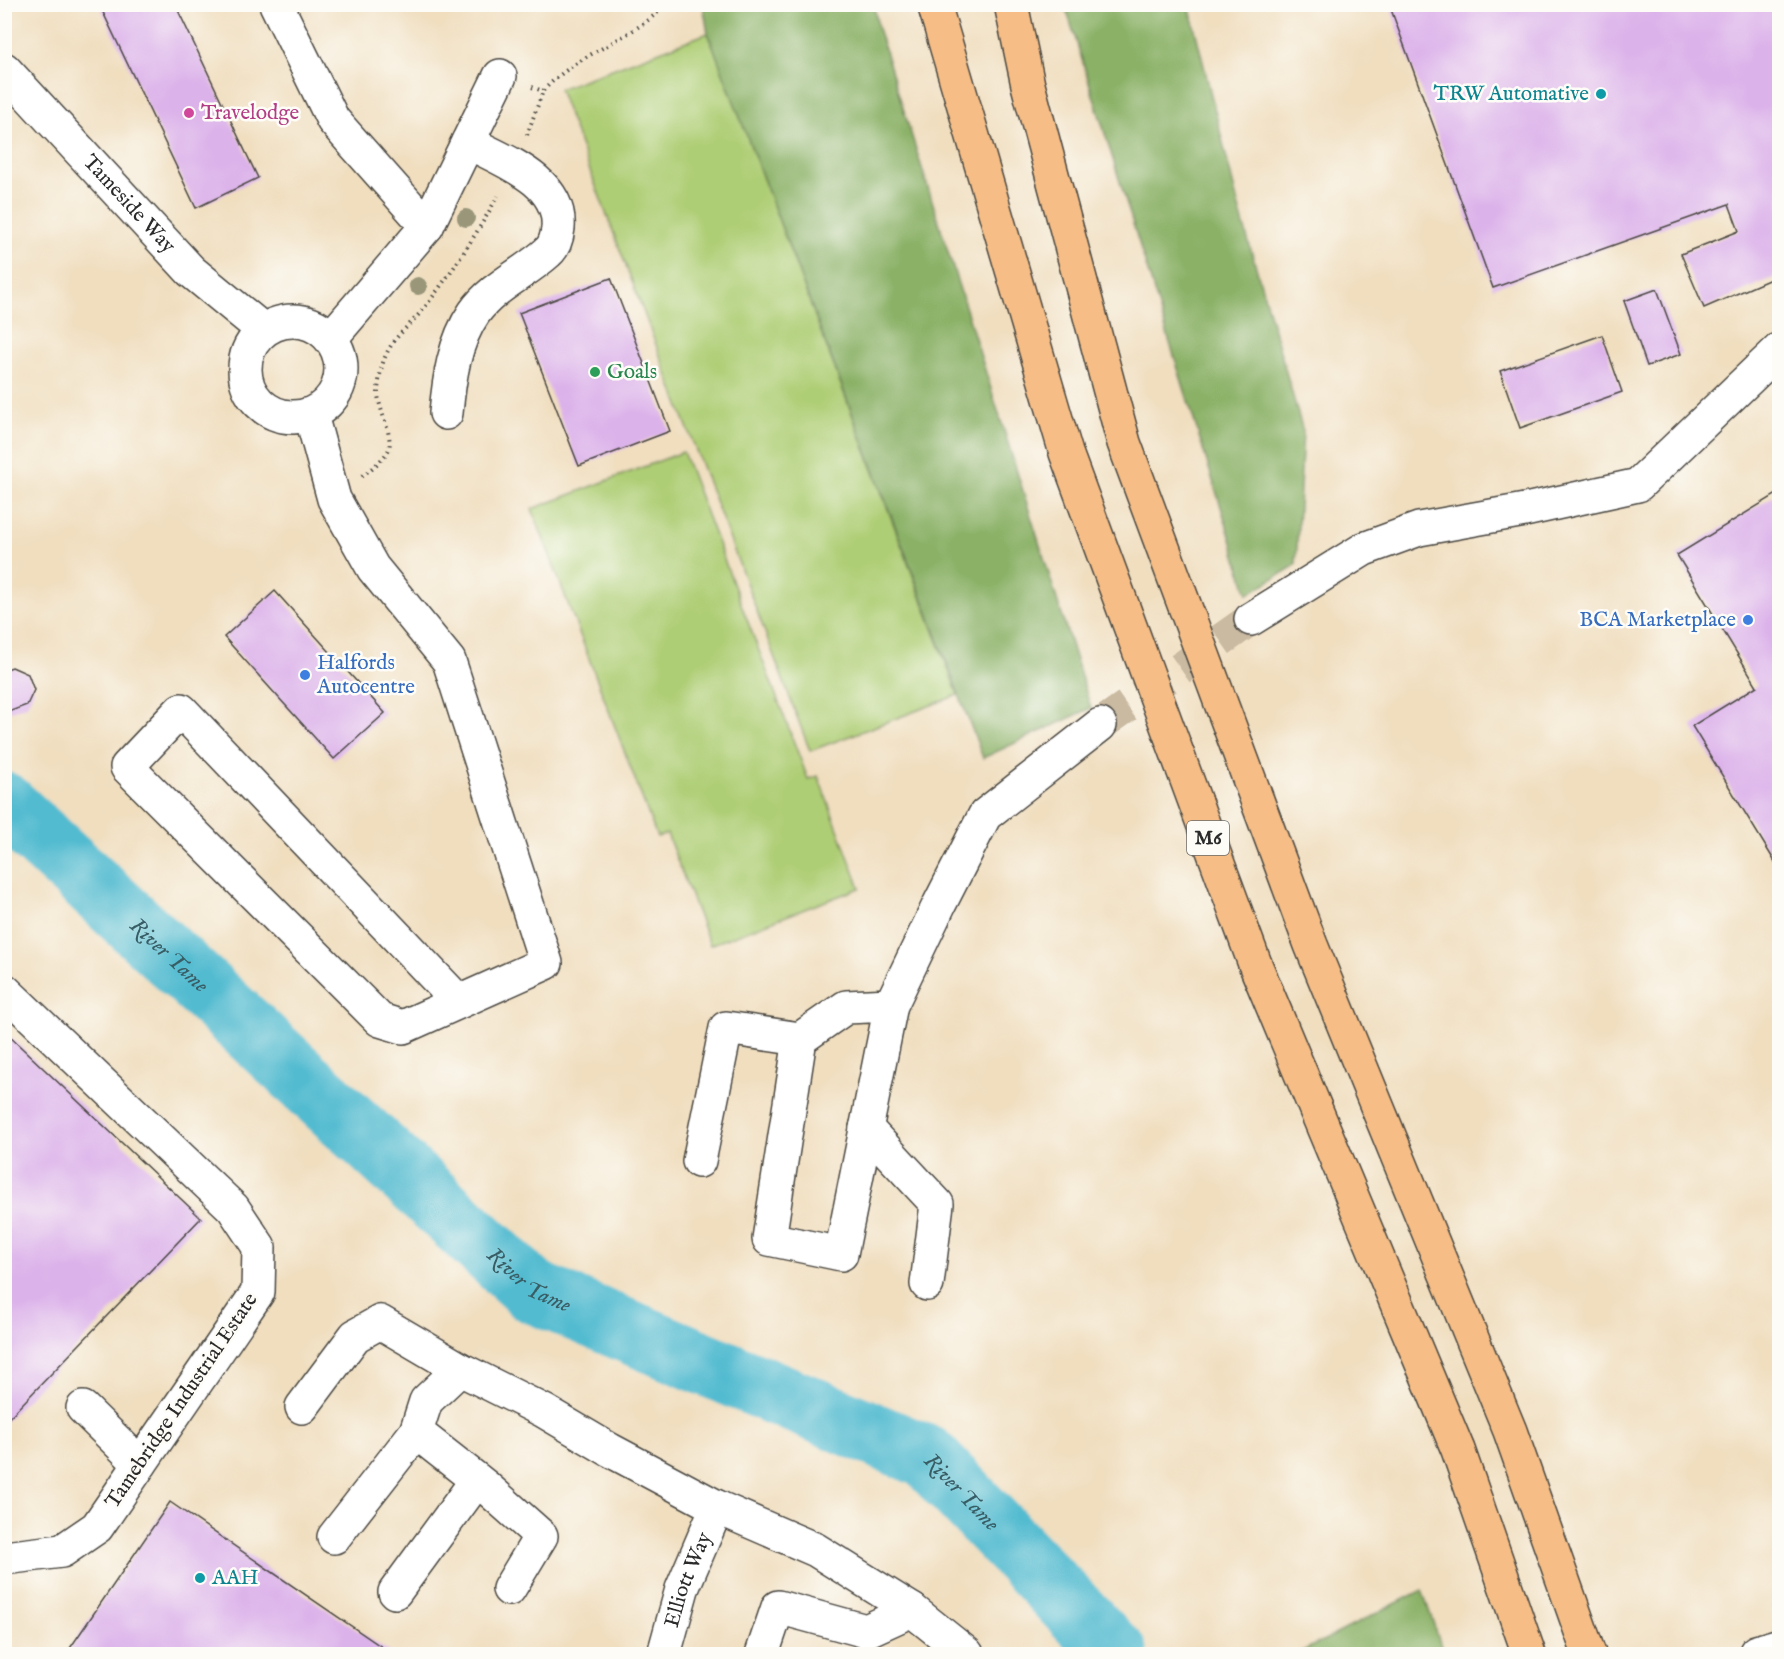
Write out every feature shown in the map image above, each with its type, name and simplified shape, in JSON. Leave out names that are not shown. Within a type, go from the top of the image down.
[{"type":"highway","name":"M6","points":[[934,4],[1066,453],[1255,964],[1458,1450],[1529,1654]]},
{"type":"highway","points":[[1011,4],[1028,85],[1124,443],[1311,945],[1510,1431],[1588,1654]]},
{"type":"street","points":[[276,4],[333,120],[427,226]]},
{"type":"street","name":"Tameside Way","points":[[4,69],[191,271],[263,330]]},
{"type":"street","points":[[331,338],[427,226],[500,76]]},
{"type":"street","points":[[446,413],[454,359],[474,313],[492,293],[549,251],[557,238],[558,221],[549,194],[536,180],[468,142]]},
{"type":"street","points":[[298,320],[316,326],[331,338],[341,360],[340,383],[329,403],[311,415],[281,417],[258,403],[245,380],[246,362],[247,352],[263,330],[279,322],[298,320]]},
{"type":"street","points":[[1251,619],[1364,549],[1419,529],[1525,510],[1638,485],[1779,349]]},
{"type":"street","points":[[311,415],[334,499],[373,567],[449,661],[546,963],[459,1002],[403,1027],[380,1020],[127,767],[181,710],[459,1002]]},
{"type":"street","points":[[800,1039],[769,1239],[841,1254],[891,1005],[985,815],[1100,725]]},
{"type":"street","name":"Tamebridge Industrial Estate","points":[[4,990],[233,1208],[259,1246],[258,1292],[98,1527],[62,1551],[4,1558]]},
{"type":"street","points":[[699,1161],[726,1028],[800,1039],[846,1007],[891,1005]]},
{"type":"street","points":[[866,1128],[937,1204],[927,1284]]},
{"type":"street","name":"Elliott Way","points":[[302,1407],[355,1336],[380,1322],[460,1369],[544,1411],[610,1450],[717,1507],[816,1550],[912,1610],[967,1654]]},
{"type":"street","points":[[334,1537],[416,1432],[426,1401],[460,1369]]},
{"type":"street","points":[[83,1408],[140,1464]]},
{"type":"street","points":[[416,1432],[477,1480],[541,1536],[509,1589]]},
{"type":"street","points":[[395,1592],[477,1480]]},
{"type":"street","name":"Elliott Way","points":[[664,1654],[682,1589],[717,1507]]},
{"type":"street","points":[[762,1654],[778,1607],[866,1631],[912,1610]]},
{"type":"street","points":[[1757,1654],[1756,1652],[1779,1645]]},
{"type":"path","points":[[500,76],[543,91],[557,75],[623,39],[653,18],[667,4]]},
{"type":"green space","points":[[703,5],[874,5],[878,28],[1091,708],[983,758],[708,33]]},
{"type":"green space","points":[[1065,5],[1189,5],[1239,208],[1303,431],[1296,565],[1248,594]]},
{"type":"green space","points":[[708,33],[958,695],[810,751],[559,89]]},
{"type":"green space","points":[[683,452],[808,779],[818,776],[860,888],[710,945],[667,834],[657,837],[532,509]]},
{"type":"green space","points":[[1422,1590],[1444,1654],[1297,1654]]},
{"type":"building","name":"Travelodge","points":[[108,4],[175,4],[258,178],[196,208],[101,8]]},
{"type":"building","name":"TRW Automative","points":[[1389,4],[1780,4],[1780,275],[1704,308],[1681,254],[1739,231],[1729,204],[1493,288]]},
{"type":"building","name":"Goals","points":[[611,278],[670,431],[579,466],[519,313]]},
{"type":"building","points":[[1657,289],[1681,354],[1647,366],[1624,301]]},
{"type":"building","points":[[1602,335],[1622,392],[1520,428],[1500,371]]},
{"type":"building","name":"BCA Marketplace","points":[[1780,492],[1780,870],[1692,726],[1757,686],[1677,555]]},
{"type":"building","name":"Halfords Autocentre","points":[[275,591],[385,713],[334,759],[224,637]]},
{"type":"building","points":[[12,667],[28,674],[34,690],[27,705],[11,711],[4,708],[4,670]]},
{"type":"building","points":[[4,1031],[201,1218],[4,1423]]},
{"type":"building","name":"AAH","points":[[170,1502],[392,1654],[66,1654]]},
{"type":"waterway","name":"River Tame","points":[[4,804],[532,1291],[927,1457],[1116,1654]]},
{"type":"tunnel","points":[[1100,725],[1251,619]]},
{"type":"place","name":"TRW Automative","points":[[1601,94]]},
{"type":"place","name":"Travelodge","points":[[189,113]]},
{"type":"place","name":"Goals","points":[[595,372]]},
{"type":"place","name":"BCA Marketplace","points":[[1748,620]]},
{"type":"place","name":"Halfords Autocentre","points":[[305,675]]},
{"type":"place","name":"AAH","points":[[200,1578]]}]
